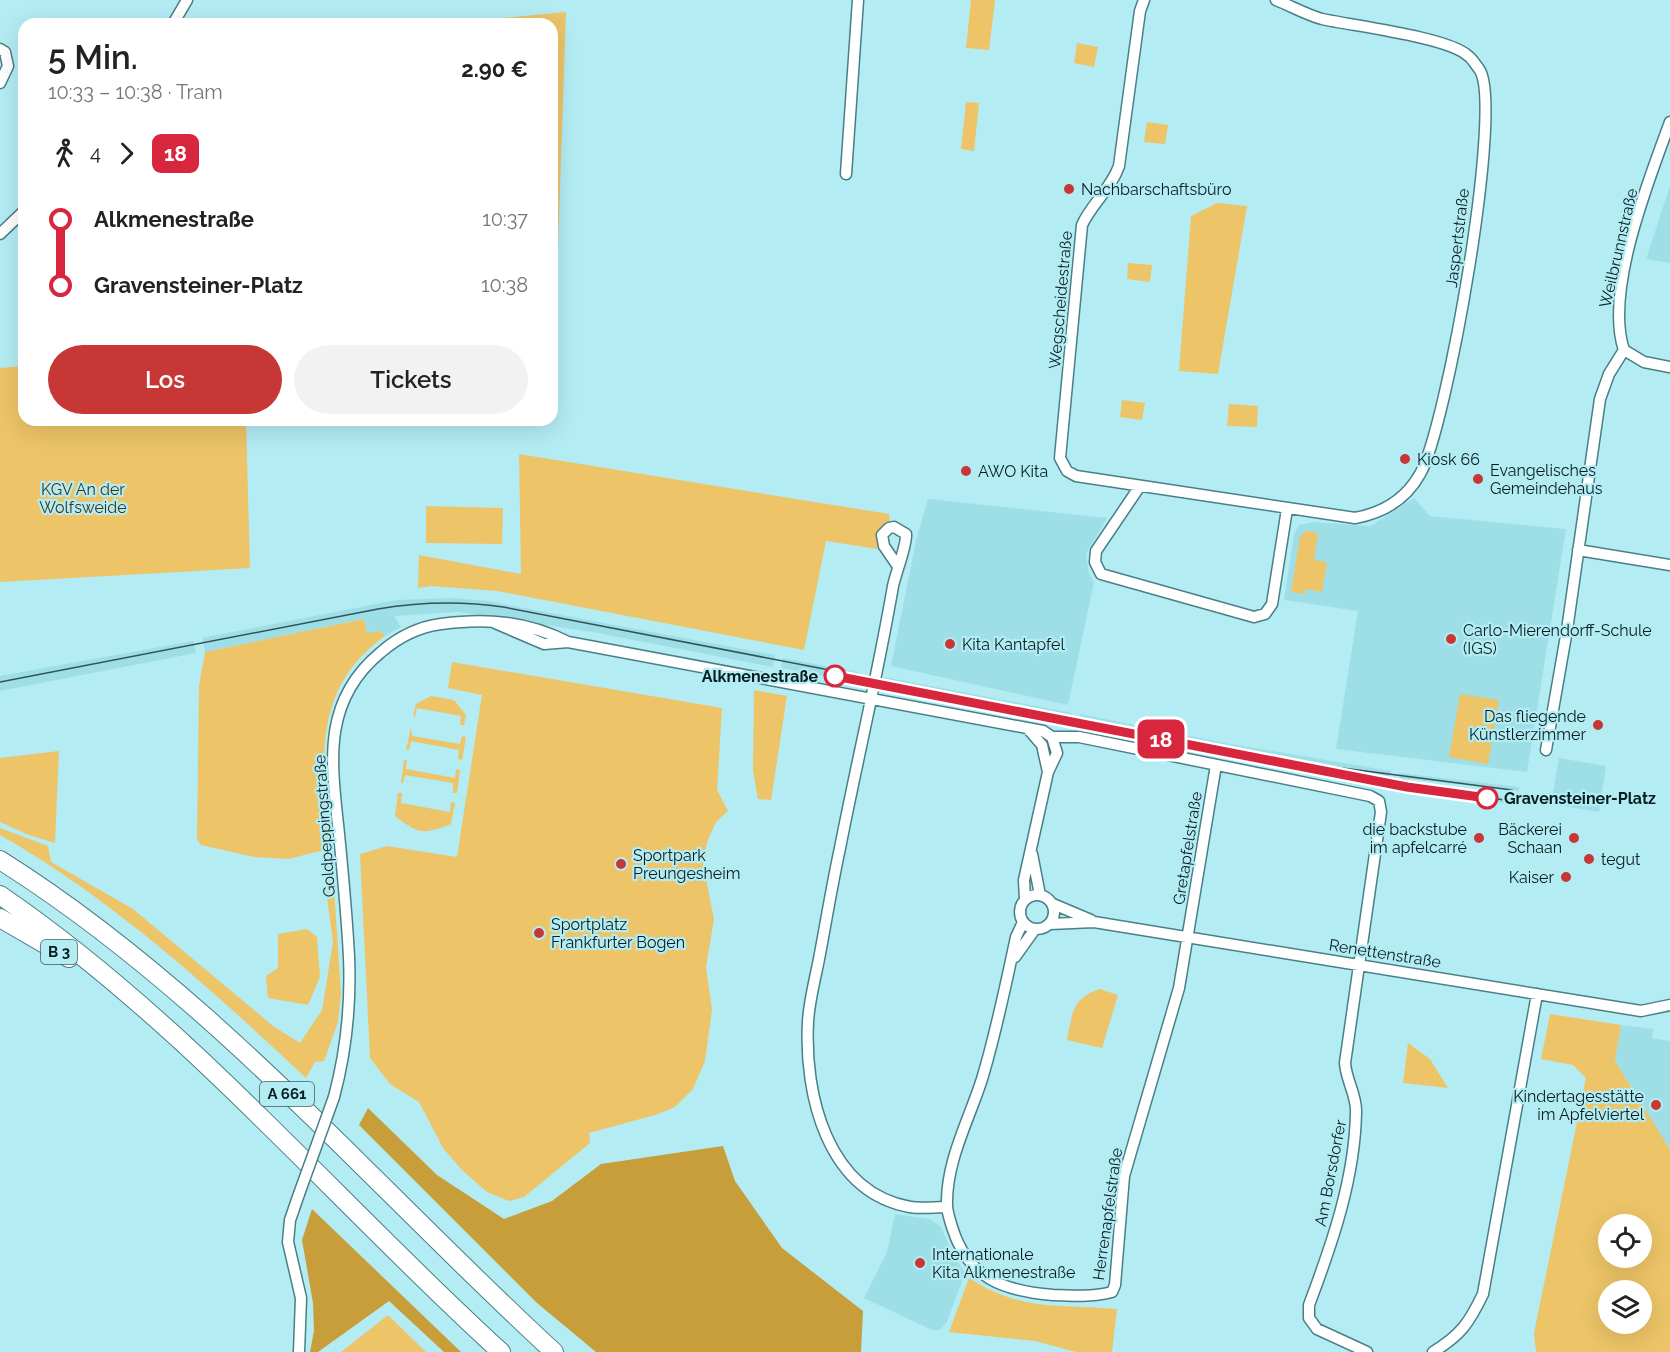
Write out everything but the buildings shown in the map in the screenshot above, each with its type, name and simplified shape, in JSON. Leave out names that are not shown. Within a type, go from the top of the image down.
[{"type":"highway","name":"A 661","points":[[0,860],[100,928],[210,1019],[471,1276],[554,1352]]},
{"type":"highway","name":"A 661","points":[[0,895],[118,985],[238,1094],[449,1304],[501,1352]]},
{"type":"highway","name":"B 3","points":[[0,918],[118,985]]},
{"type":"street","points":[[176,18],[187,0]]},
{"type":"street","points":[[846,174],[858,0]]},
{"type":"street","name":"Wegscheidestraße","points":[[1067,471],[1060,458],[1082,225],[1088,213],[1113,181],[1119,166],[1140,11],[1144,0]]},
{"type":"street","name":"Jaspertstraße","points":[[1067,471],[1076,476],[1342,518],[1369,515],[1386,508],[1408,490],[1429,457],[1448,387],[1466,289],[1478,197],[1484,95],[1481,72],[1467,54],[1447,44],[1319,18],[1276,0]]},
{"type":"street","points":[[0,49],[5,52],[8,66],[0,83]]},
{"type":"street","name":"Weilbrunnstraße","points":[[1624,350],[1618,332],[1617,313],[1629,252],[1646,189],[1670,122]]},
{"type":"street","points":[[0,234],[18,217]]},
{"type":"street","points":[[1546,750],[1600,399],[1609,374],[1624,350],[1644,362],[1670,367]]},
{"type":"street","points":[[1140,486],[1096,551],[1095,562],[1101,574],[1254,617],[1265,614],[1272,604],[1287,510]]},
{"type":"street","points":[[1578,550],[1670,564]]},
{"type":"street","points":[[897,565],[873,699],[849,800],[811,1000],[808,1021],[810,1078],[826,1135],[838,1158],[855,1178],[879,1196],[911,1207],[947,1207]]},
{"type":"street","name":"Goldpeppingstraße","points":[[299,1352],[302,1298],[288,1242],[290,1220],[334,1097],[345,1040],[350,982],[332,741],[339,713],[359,673],[401,637],[434,625],[469,620],[495,623],[511,621],[545,631],[568,642],[1043,731],[1053,737],[1079,737],[1370,796],[1379,801],[1381,812],[1357,964]]},
{"type":"street","points":[[1028,729],[1042,745],[1048,772]]},
{"type":"street","points":[[1025,900],[1032,895],[1040,895],[1053,904],[1053,918],[1050,924],[1035,929],[1023,922],[1020,913],[1025,900],[1024,880],[1048,772],[1057,753],[1053,737]]},
{"type":"street","name":"Gretapfelstraße","points":[[1188,937],[1216,765]]},
{"type":"street","points":[[1031,847],[1040,895]]},
{"type":"street","name":"Renettenstraße","points":[[1053,904],[1094,922]]},
{"type":"street","name":"Herrenapfelstraße","points":[[1023,922],[1016,937],[987,1060],[953,1160],[947,1207],[958,1244],[972,1264],[997,1284],[1023,1293],[1065,1296],[1099,1295],[1112,1292],[1116,1273],[1124,1176],[1179,988],[1188,937]]},
{"type":"street","name":"Renettenstraße","points":[[1050,924],[1094,922],[1641,1011],[1670,1005]]},
{"type":"street","name":"Herrenapfelstraße","points":[[1010,965],[1035,929]]},
{"type":"street","name":"Am Borsdorfer","points":[[1357,964],[1345,1063],[1346,1078],[1357,1110],[1354,1136],[1341,1210],[1310,1305],[1309,1317],[1317,1329],[1367,1352]]},
{"type":"street","points":[[1433,1352],[1456,1338],[1470,1320],[1483,1294],[1537,994]]},
{"type":"shaded area","points":[[1670,186],[1670,263],[1646,259]]},
{"type":"shaded area","name":"Carlo-Mierendorff-Schule (IGS)","points":[[1414,498],[1430,516],[1566,529],[1527,772],[1336,749],[1358,611],[1284,600],[1294,534],[1299,525],[1313,522],[1371,526]]},
{"type":"shaded area","points":[[928,499],[1107,518],[1086,554],[1089,573],[1094,582],[1068,705],[891,666],[916,541]]},
{"type":"shaded area","points":[[452,598],[487,601],[775,655],[773,667],[592,632],[458,612],[394,616],[401,627],[385,636],[380,631],[367,633],[364,619],[205,652],[202,638],[397,600]]},
{"type":"shaded area","points":[[193,641],[196,653],[0,691],[0,676]]},
{"type":"shaded area","points":[[783,658],[858,672],[857,682],[781,668]]},
{"type":"shaded area","points":[[884,677],[1072,713],[1069,724],[888,688]]},
{"type":"shaded area","points":[[1080,714],[1225,743],[1391,771],[1389,787],[1078,725]]},
{"type":"shaded area","points":[[1559,758],[1606,766],[1599,812],[1551,804]]},
{"type":"shaded area","points":[[1400,773],[1519,787],[1519,791],[1399,778]]},
{"type":"shaded area","points":[[1398,783],[1518,799],[1517,805],[1397,788]]},
{"type":"shaded area","name":"Kindertagesstätte im Apfelviertel","points":[[1621,1025],[1653,1029],[1652,1038],[1670,1041],[1670,1149],[1615,1061]]},
{"type":"shaded area","points":[[368,1108],[437,1175],[504,1219],[552,1201],[601,1164],[723,1146],[735,1181],[782,1248],[863,1311],[861,1352],[596,1352],[537,1303],[359,1125]]},
{"type":"shaded area","points":[[312,1209],[461,1352],[444,1352],[389,1301],[318,1352],[310,1352],[314,1331],[313,1303],[302,1240]]},
{"type":"shaded area","name":"Internationale Kita Alkmenestraße","points":[[895,1214],[930,1219],[941,1227],[952,1253],[965,1273],[947,1322],[940,1330],[932,1330],[864,1298],[887,1252]]},
{"type":"green space","points":[[971,0],[995,0],[989,50],[966,48]]},
{"type":"green space","points":[[566,12],[558,247],[558,18],[502,18]]},
{"type":"green space","points":[[1077,43],[1098,47],[1094,67],[1074,63]]},
{"type":"green space","points":[[966,102],[979,103],[974,151],[961,149]]},
{"type":"green space","points":[[1147,122],[1168,125],[1165,144],[1144,142]]},
{"type":"green space","points":[[1217,203],[1247,206],[1218,374],[1179,371],[1191,216]]},
{"type":"green space","points":[[1128,263],[1152,265],[1150,282],[1127,279]]},
{"type":"green space","name":"KGV An der Wolfsweide","points":[[18,366],[18,426],[246,426],[250,568],[0,582],[0,368]]},
{"type":"green space","points":[[1122,400],[1145,403],[1142,420],[1120,417]]},
{"type":"green space","points":[[1229,404],[1258,406],[1257,427],[1227,426]]},
{"type":"green space","points":[[519,454],[889,514],[890,522],[878,533],[878,549],[826,541],[804,650],[497,591],[431,586],[418,588],[419,555],[521,574]]},
{"type":"green space","points":[[426,506],[503,508],[502,544],[426,543]]},
{"type":"green space","points":[[1306,531],[1318,533],[1314,560],[1327,562],[1322,592],[1306,589],[1305,594],[1291,592],[1300,536]]},
{"type":"green space","points":[[364,619],[367,633],[380,631],[385,636],[360,658],[343,681],[332,706],[326,732],[324,760],[329,849],[288,859],[254,857],[201,845],[197,839],[199,686],[205,652]]},
{"type":"green space","name":"Sportplatz Frankfurter Bogen","points":[[452,662],[722,708],[717,790],[728,811],[716,822],[707,842],[703,864],[714,919],[706,967],[712,1010],[705,1061],[693,1089],[675,1107],[655,1115],[589,1133],[590,1143],[524,1197],[509,1201],[487,1192],[462,1170],[443,1148],[419,1102],[390,1084],[370,1058],[360,854],[387,846],[457,857],[482,695],[448,688]]},
{"type":"green space","points":[[754,690],[787,696],[771,800],[758,799],[753,771]]},
{"type":"green space","points":[[1460,694],[1499,700],[1488,764],[1449,757]]},
{"type":"green space","points":[[431,696],[454,700],[466,715],[464,725],[460,725],[461,716],[417,708],[415,717],[413,716],[416,704]]},
{"type":"green space","points":[[411,727],[412,736],[460,744],[462,736],[466,737],[462,760],[458,759],[459,750],[411,741],[409,750],[406,750]]},
{"type":"green space","points":[[59,751],[55,843],[29,835],[0,822],[0,758]]},
{"type":"green space","points":[[404,760],[407,760],[406,769],[455,778],[456,769],[460,770],[457,793],[453,793],[453,783],[405,775],[401,783]]},
{"type":"green space","points":[[398,793],[402,793],[401,803],[450,812],[451,802],[455,803],[451,824],[427,831],[415,829],[395,816]]},
{"type":"green space","points":[[0,828],[48,846],[51,862],[133,909],[273,1026],[300,1043],[322,1010],[333,942],[322,860],[332,857],[341,994],[338,1022],[324,1061],[315,1062],[306,1078],[160,948],[83,888],[0,835]]},
{"type":"green space","points":[[307,929],[317,937],[320,977],[308,1005],[268,998],[266,976],[278,968],[278,934]]},
{"type":"green space","points":[[1100,989],[1118,995],[1102,1048],[1067,1040],[1075,1008],[1084,997]]},
{"type":"green space","points":[[1550,1014],[1621,1025],[1615,1061],[1670,1149],[1670,1352],[1536,1352],[1534,1333],[1586,1078],[1573,1065],[1541,1059]]},
{"type":"green space","points":[[1408,1043],[1430,1059],[1448,1088],[1403,1083]]},
{"type":"green space","points":[[969,1278],[988,1289],[1024,1301],[1058,1306],[1117,1309],[1112,1352],[1076,1352],[1035,1341],[949,1332]]},
{"type":"green space","points":[[388,1315],[426,1352],[341,1352]]},
{"type":"tram line","points":[[0,682],[378,609],[425,604],[472,604],[503,607],[1327,766],[1512,790]]},
{"type":"tram line","name":"18","points":[[835,676],[1407,787],[1487,798]]},
{"type":"tram line","points":[[1377,781],[1511,801]]},
{"type":"place","name":"Nachbarschaftsbüro","points":[[1069,189]]},
{"type":"place","name":"Kiosk 66","points":[[1405,459]]},
{"type":"place","name":"AWO Kita","points":[[966,471]]},
{"type":"place","name":"Evangelisches Gemeindehaus","points":[[1478,479]]},
{"type":"place","name":"Carlo-Mierendorff-Schule (IGS)","points":[[1451,639]]},
{"type":"place","name":"Kita Kantapfel","points":[[950,644]]},
{"type":"place","name":"Alkmenestraße","points":[[835,676]]},
{"type":"place","name":"Das fliegende Künstlerzimmer","points":[[1598,725]]},
{"type":"place","name":"Gravensteiner-Platz","points":[[1487,798]]},
{"type":"place","name":"die backstube im apfelcarré","points":[[1479,838]]},
{"type":"place","name":"Bäckerei Schaan","points":[[1574,838]]},
{"type":"place","name":"tegut","points":[[1589,859]]},
{"type":"place","name":"Sportpark Preungesheim","points":[[621,864]]},
{"type":"place","name":"Kaiser","points":[[1566,877]]},
{"type":"place","name":"Sportplatz Frankfurter Bogen","points":[[539,933]]},
{"type":"place","name":"Kindertagesstätte im Apfelviertel","points":[[1656,1105]]},
{"type":"place","name":"Internationale Kita Alkmenestraße","points":[[920,1263]]}]
